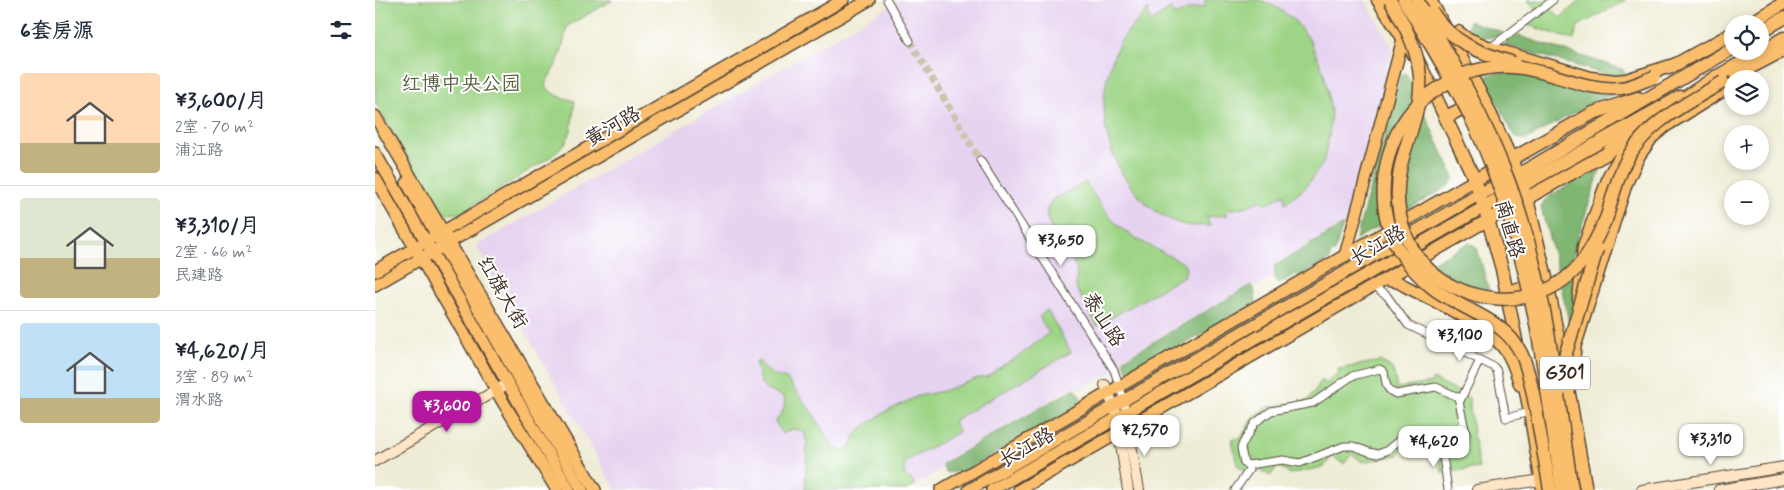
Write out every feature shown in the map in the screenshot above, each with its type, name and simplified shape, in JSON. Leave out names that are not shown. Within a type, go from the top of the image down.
[{"type":"highway","name":"南直路","points":[[1379,0],[1417,59],[1475,180],[1489,220],[1506,292],[1530,412],[1542,485]]},
{"type":"highway","points":[[1390,0],[1411,38],[1417,56],[1420,76],[1417,109],[1399,174],[1397,194],[1399,215],[1409,244],[1417,257],[1430,271],[1450,285],[1469,293],[1500,299],[1531,296],[1553,286],[1577,268],[1592,249],[1608,214]]},
{"type":"highway","points":[[1404,0],[1470,116],[1487,155],[1508,215],[1523,265],[1534,315],[1562,490]]},
{"type":"highway","points":[[1417,0],[1480,112],[1513,193],[1533,261],[1544,314],[1572,490]]},
{"type":"highway","name":"南直路","points":[[1429,1],[1483,98],[1527,199],[1547,282],[1586,490]]},
{"type":"highway","points":[[1429,1],[1454,29],[1466,38],[1491,48],[1591,78],[1626,80],[1675,65]]},
{"type":"highway","points":[[1429,1],[1439,23],[1470,48],[1552,75]]},
{"type":"highway","points":[[1765,15],[1780,7]]},
{"type":"highway","points":[[1769,27],[1784,18]]},
{"type":"highway","points":[[1550,490],[1531,385],[1521,354],[1501,329],[1482,315],[1435,289],[1417,273],[1399,250],[1393,239],[1385,211],[1383,194],[1387,162],[1399,131],[1419,102],[1436,89],[1460,75],[1495,67],[1523,67],[1591,86],[1613,89],[1623,88],[1654,77],[1724,38]]},
{"type":"highway","name":"长江路","points":[[1739,70],[1784,38]]},
{"type":"highway","points":[[1746,70],[1783,51]]},
{"type":"highway","points":[[1755,70],[1783,51]]},
{"type":"highway","name":"长江路","points":[[1520,180],[1724,53]]},
{"type":"highway","points":[[1579,490],[1562,379],[1563,363],[1624,166],[1646,132],[1673,112],[1724,81]]},
{"type":"highway","points":[[1569,394],[1584,246],[1616,162],[1644,128],[1670,107],[1724,81]]},
{"type":"highway","points":[[1574,349],[1626,183],[1639,155],[1652,137],[1724,81]]},
{"type":"highway","name":"长江路","points":[[1482,201],[1638,121],[1724,81]]},
{"type":"highway","points":[[1475,180],[1593,113],[1664,89]]},
{"type":"highway","points":[[1446,117],[1483,98]]},
{"type":"highway","points":[[1489,220],[1606,154],[1638,121]]},
{"type":"highway","points":[[1506,292],[1547,282]]},
{"type":"main road","name":"黄河路","points":[[375,271],[843,0]]},
{"type":"main road","name":"黄河路","points":[[375,285],[869,0]]},
{"type":"main road","points":[[1345,256],[1403,39]]},
{"type":"main road","name":"红旗大街","points":[[375,116],[440,233]]},
{"type":"main road","name":"红旗大街","points":[[375,128],[595,490]]},
{"type":"main road","name":"红旗大街","points":[[375,153],[426,241],[427,255],[496,390],[557,490]]},
{"type":"main road","name":"红旗大街","points":[[375,178],[415,248],[427,255],[507,384],[569,490]]},
{"type":"main road","points":[[941,490],[1107,389],[1121,385],[1475,180]]},
{"type":"main road","name":"长江路","points":[[969,490],[1119,403],[1482,201]]},
{"type":"main road","name":"长江路","points":[[992,490],[1121,416],[1482,201]]},
{"type":"main road","points":[[1019,490],[1489,220]]},
{"type":"main road","name":"红旗大街","points":[[447,244],[582,490]]},
{"type":"main road","points":[[1386,280],[1398,282],[1472,323],[1503,348],[1515,370],[1530,412]]},
{"type":"street","points":[[887,0],[910,41]]},
{"type":"street","points":[[1491,48],[1551,0]]},
{"type":"street","name":"泰山路","points":[[980,160],[1114,370],[1121,385],[1119,403],[1128,490]]},
{"type":"street","points":[[1373,287],[1387,296],[1407,325],[1494,367],[1497,371],[1506,418],[1530,412]]},
{"type":"street","points":[[1460,401],[1480,360]]},
{"type":"street","points":[[1235,490],[1249,470],[1248,465],[1244,462],[1241,448],[1255,423],[1271,411],[1313,403],[1352,376],[1361,372],[1380,370],[1384,372],[1387,389],[1396,394],[1436,387],[1458,397],[1460,401],[1466,434],[1465,439],[1441,443],[1422,435],[1415,435],[1402,438],[1386,451],[1378,454],[1353,446],[1343,446],[1300,464],[1283,460],[1248,465]]},
{"type":"street","points":[[375,461],[507,384]]},
{"type":"street","name":"泰山路","points":[[1107,389],[1119,403]]},
{"type":"street","name":"泰山路","points":[[1123,430],[1139,490]]},
{"type":"street","points":[[1441,443],[1448,490]]},
{"type":"street","points":[[1642,490],[1784,467]]},
{"type":"street","points":[[1719,490],[1784,479]]},
{"type":"street","points":[[1477,490],[1542,485]]},
{"type":"shaded area","points":[[900,0],[912,0],[915,3],[920,0],[1365,0],[1393,49],[1348,221],[1273,265],[1273,277],[1255,287],[1251,284],[1123,358],[1123,366],[1081,389],[1074,386],[940,464],[943,469],[907,490],[616,490],[476,246]]},
{"type":"green space","name":"红博中央公园","points":[[375,0],[613,0],[567,26],[557,63],[545,84],[554,94],[575,101],[571,130],[566,142],[552,156],[462,212],[446,214],[437,210],[375,102]]},
{"type":"green space","points":[[1204,0],[1261,0],[1276,7],[1293,19],[1308,37],[1324,72],[1331,112],[1329,136],[1323,164],[1303,190],[1285,204],[1284,194],[1266,205],[1262,200],[1245,207],[1226,210],[1228,215],[1206,217],[1211,226],[1192,226],[1181,224],[1165,217],[1137,194],[1126,179],[1110,146],[1106,128],[1104,94],[1111,63],[1117,48],[1127,32],[1148,9],[1150,22],[1172,8],[1174,16],[1189,9],[1206,6]]},
{"type":"green space","points":[[1528,0],[1559,0],[1551,8],[1560,18],[1580,0],[1626,0],[1578,26],[1574,40],[1527,25],[1540,15]]},
{"type":"green space","points":[[1469,21],[1502,32],[1489,38],[1481,37],[1467,31]]},
{"type":"green space","points":[[1519,36],[1622,69],[1626,75],[1608,75],[1505,45],[1506,40]]},
{"type":"green space","points":[[1406,73],[1454,178],[1449,186],[1356,239],[1401,75]]},
{"type":"green space","points":[[1517,73],[1535,76],[1584,91],[1612,95],[1599,99],[1527,139],[1521,139],[1514,136],[1486,80],[1488,75]]},
{"type":"green space","points":[[1601,167],[1576,243],[1573,259],[1576,290],[1569,322],[1541,208],[1544,201],[1550,196]]},
{"type":"green space","points":[[1086,182],[1105,211],[1119,226],[1141,241],[1183,263],[1186,268],[1184,276],[1097,326],[1076,288],[1077,270],[1072,258],[1054,237],[1047,217],[1047,209],[1052,200]]},
{"type":"green space","points":[[1343,225],[1335,251],[1330,255],[1330,260],[1299,277],[1296,274],[1278,284],[1275,278],[1274,266]]},
{"type":"green space","points":[[1468,243],[1477,248],[1490,294],[1451,281],[1430,264]]},
{"type":"green space","points":[[1251,285],[1254,288],[1256,303],[1138,371],[1135,367],[1128,371],[1124,359]]},
{"type":"green space","points":[[1047,310],[1071,352],[953,421],[959,432],[905,462],[904,475],[912,480],[915,485],[907,490],[805,490],[807,444],[804,431],[792,429],[782,434],[775,421],[783,410],[784,397],[769,391],[763,386],[755,363],[759,361],[771,373],[787,379],[813,414],[831,444],[836,449],[845,450],[852,445],[855,436],[863,427],[885,412],[918,396],[943,391],[978,378],[987,377],[1019,356],[1049,333],[1039,317]]},
{"type":"green space","points":[[1380,361],[1393,369],[1397,388],[1431,383],[1433,379],[1469,398],[1479,468],[1442,473],[1438,450],[1427,441],[1418,452],[1406,444],[1398,455],[1363,462],[1352,454],[1344,464],[1332,456],[1324,467],[1289,474],[1278,466],[1270,476],[1258,468],[1244,470],[1237,465],[1232,439],[1241,438],[1252,418],[1268,407],[1307,401],[1322,380],[1327,384],[1332,377],[1339,375],[1338,369]]},
{"type":"green space","points":[[1075,388],[1084,403],[958,474],[956,471],[946,472],[942,464]]},
{"type":"tunnel","points":[[910,41],[980,160]]}]
